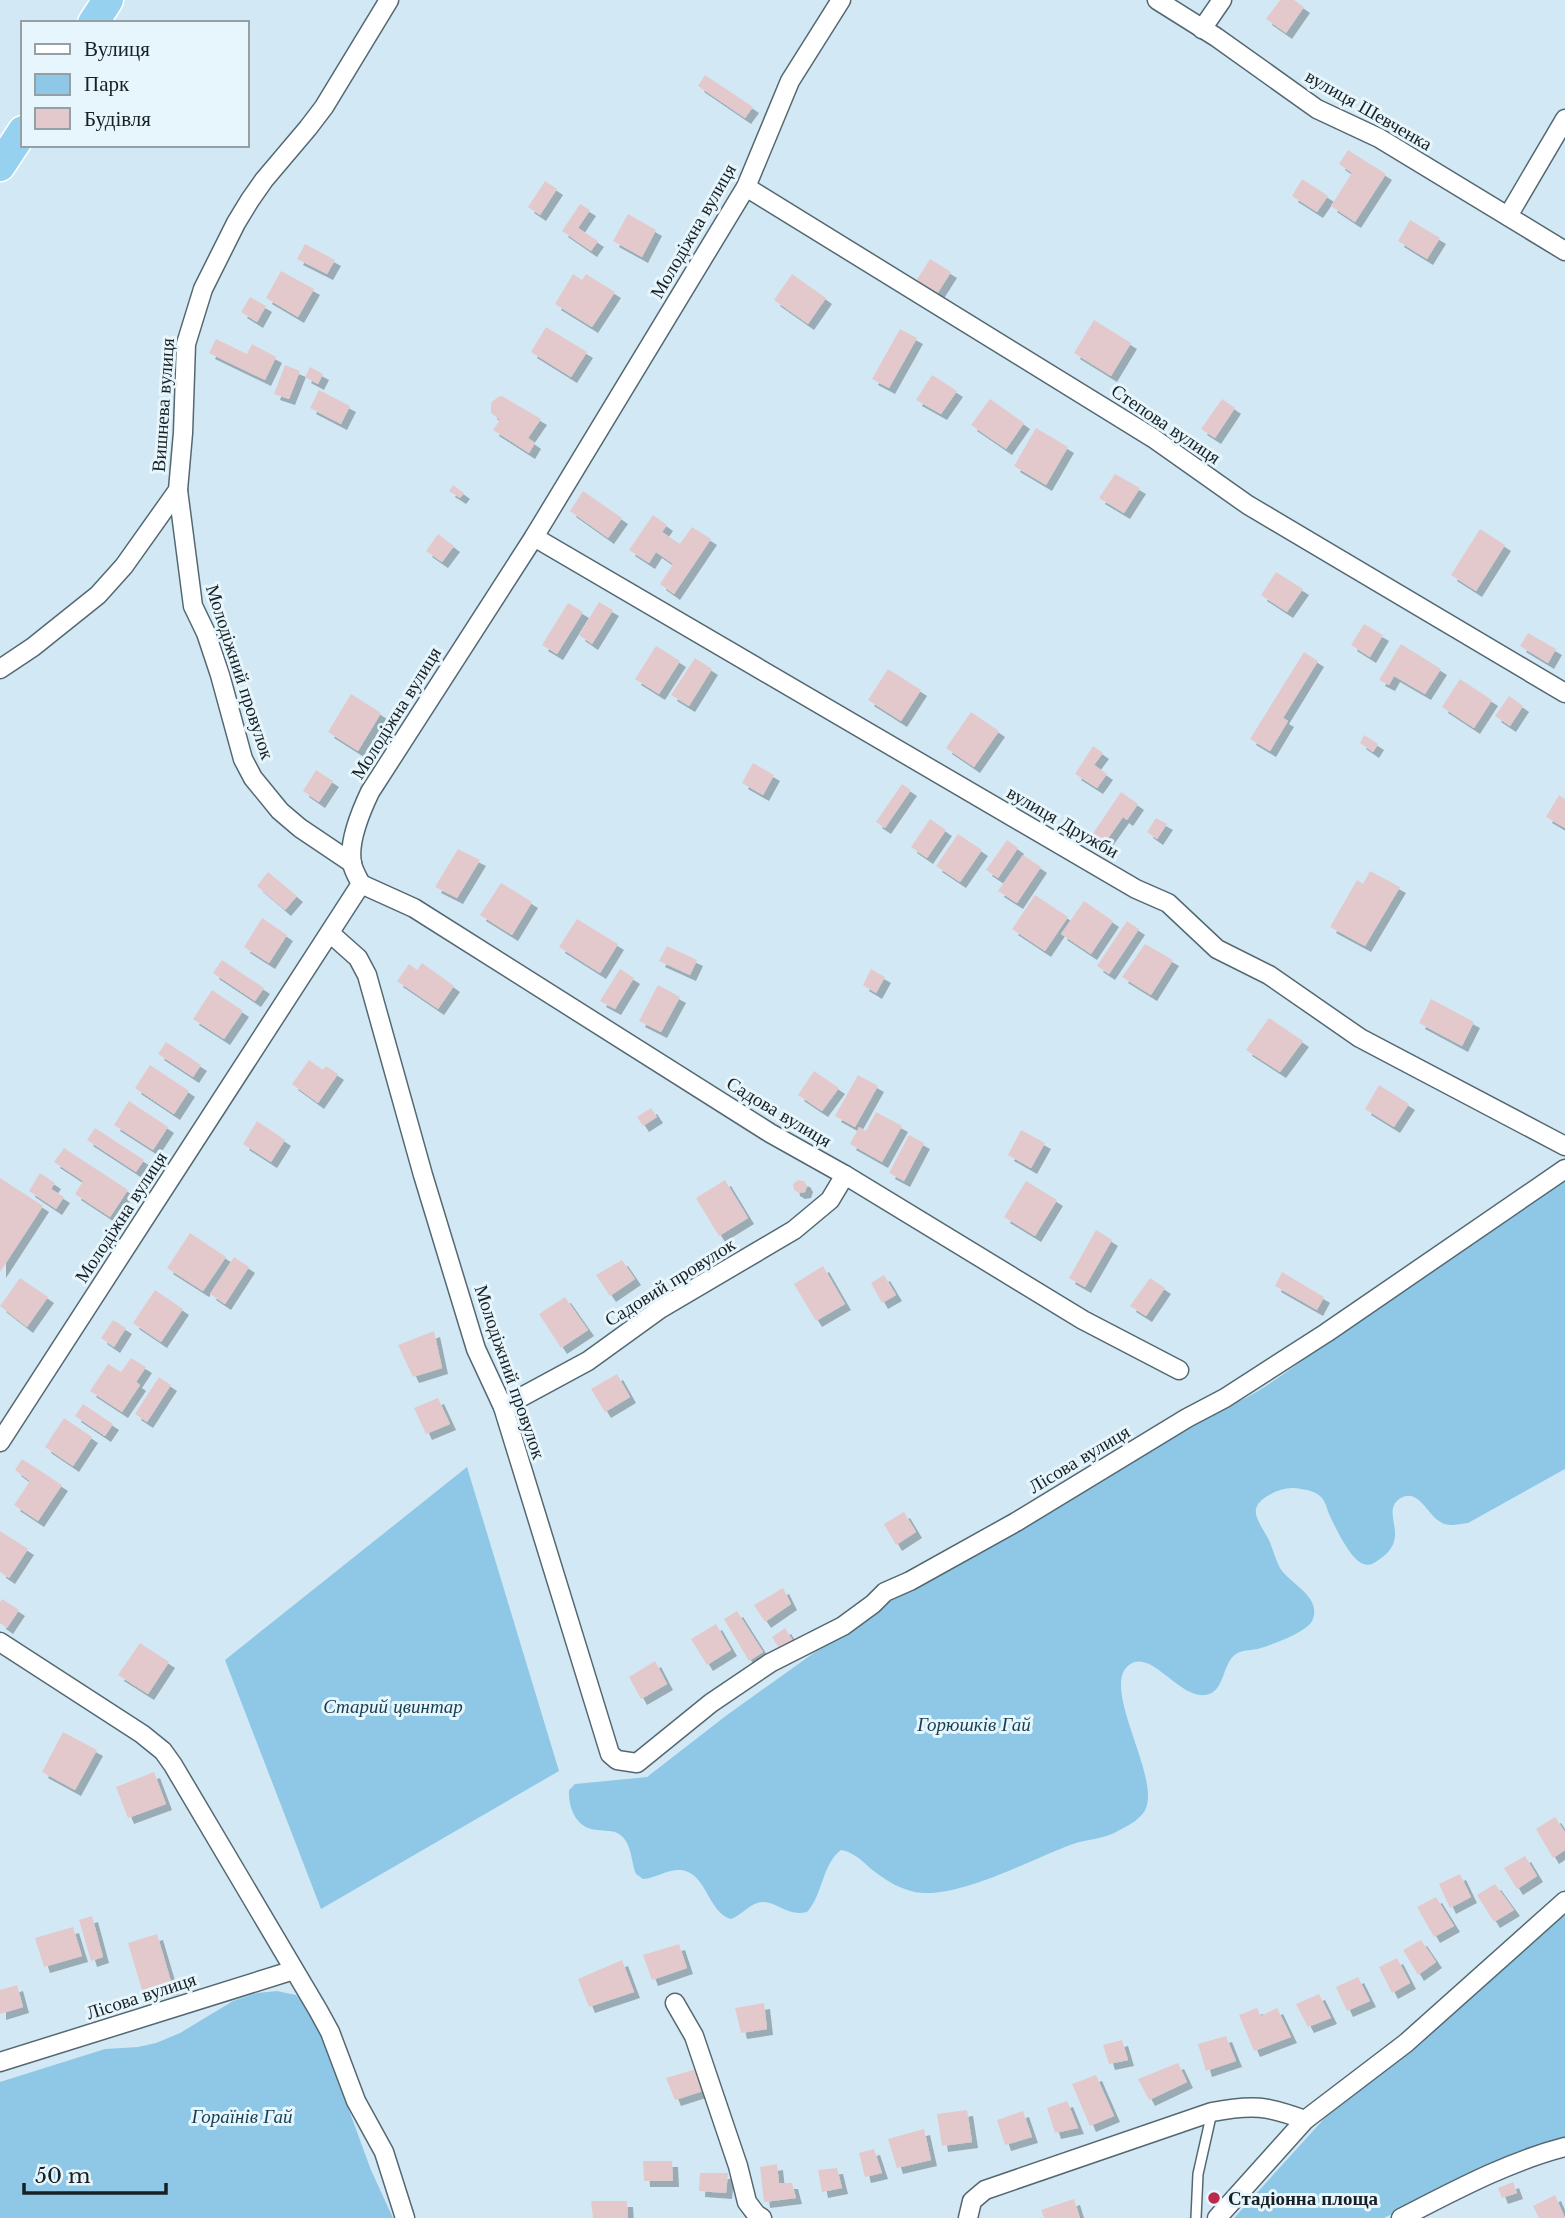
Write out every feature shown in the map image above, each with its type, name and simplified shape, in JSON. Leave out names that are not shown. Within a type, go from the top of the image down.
[{"type":"highway","points":[[94,21],[108,0]]},
{"type":"highway","points":[[0,166],[21,134]]},
{"type":"street","name":"Вишнева вулиця","points":[[0,669],[33,647],[98,595],[124,566],[177,490],[183,433],[186,344],[196,308],[211,271],[250,200],[324,107],[390,0]]},
{"type":"street","name":"Молодіжна вулиця","points":[[0,1442],[361,884],[352,863],[357,820],[370,792],[534,537],[746,187],[790,81],[841,0]]},
{"type":"street","name":"вулиця Шевченка","points":[[1157,0],[1317,109],[1378,138],[1565,251]]},
{"type":"street","points":[[1202,29],[1222,0]]},
{"type":"street","points":[[1508,216],[1565,119]]},
{"type":"street","name":"Степова вулиця","points":[[746,187],[1153,438],[1248,505],[1565,693]]},
{"type":"street","name":"Молодіжний провулок","points":[[177,490],[193,606],[206,633],[220,675],[243,758],[253,778],[280,811],[352,863]]},
{"type":"street","name":"вулиця Дружби","points":[[534,537],[1136,889],[1168,903],[1217,949],[1269,975],[1360,1038],[1565,1146]]},
{"type":"street","name":"Садова вулиця","points":[[361,884],[414,908],[770,1133],[845,1175],[1083,1320],[1179,1370]]},
{"type":"street","name":"Молодіжний провулок","points":[[331,934],[358,958],[367,975],[423,1175],[476,1349],[503,1407],[610,1754]]},
{"type":"street","name":"Лісова вулиця","points":[[610,1754],[617,1760],[637,1763],[711,1703],[770,1663],[843,1626],[885,1592],[1016,1522],[1187,1418],[1225,1398],[1326,1333],[1565,1168]]},
{"type":"street","name":"Садовий провулок","points":[[503,1407],[587,1361],[660,1309],[794,1230],[830,1200],[845,1175]]},
{"type":"street","points":[[0,1642],[142,1734],[163,1751],[318,2010],[334,2042],[356,2101],[384,2152],[405,2218]]},
{"type":"street","points":[[1217,2218],[1305,2120],[1406,2043],[1565,1901]]},
{"type":"street","name":"Лісова вулиця","points":[[0,2062],[294,1970]]},
{"type":"street","points":[[675,2003],[694,2036],[738,2166],[747,2202],[762,2218]]},
{"type":"street","points":[[968,2218],[972,2201],[985,2190],[1212,2112],[1248,2106],[1266,2107],[1305,2120]]},
{"type":"street","points":[[1401,2218],[1490,2174],[1565,2147]]},
{"type":"lane","points":[[1196,2218],[1198,2174],[1212,2112]]},
{"type":"green space","name":"Горюшків Гай","points":[[1565,1168],[1565,1469],[1468,1523],[1442,1523],[1416,1498],[1404,1496],[1394,1506],[1393,1544],[1388,1553],[1369,1565],[1361,1563],[1352,1554],[1318,1494],[1291,1488],[1263,1499],[1256,1510],[1258,1521],[1280,1568],[1313,1604],[1313,1619],[1305,1629],[1289,1637],[1234,1655],[1217,1688],[1205,1695],[1185,1689],[1146,1663],[1129,1665],[1122,1676],[1121,1691],[1148,1790],[1145,1810],[1131,1824],[1113,1834],[1073,1844],[999,1875],[940,1892],[923,1893],[901,1888],[853,1854],[841,1850],[830,1863],[807,1912],[788,1911],[762,1902],[731,1919],[717,1909],[697,1878],[690,1873],[676,1870],[643,1879],[636,1874],[629,1847],[619,1834],[590,1829],[575,1817],[569,1790],[575,1784],[647,1777],[727,1715],[864,1617],[1082,1485],[1274,1380]]},
{"type":"green space","name":"Старий цвинтар","points":[[467,1467],[559,1771],[321,1909],[225,1660]]},
{"type":"green space","points":[[1565,1908],[1565,2140],[1430,2194],[1384,2218],[1234,2218],[1352,2088]]},
{"type":"green space","name":"Гораїнів Гай","points":[[277,1991],[296,1995],[320,2031],[371,2170],[393,2218],[0,2218],[0,2082],[105,2049],[156,2043],[180,2033],[233,2001],[257,1993]]},
{"type":"building","points":[[1280,0],[1294,0],[1304,7],[1286,33],[1266,19]]},
{"type":"building","points":[[705,75],[753,107],[745,118],[698,86]]},
{"type":"building","points":[[1348,150],[1386,174],[1355,222],[1331,206],[1352,173],[1339,164]]},
{"type":"building","points":[[1302,179],[1328,196],[1317,212],[1292,196]]},
{"type":"building","points":[[545,181],[557,189],[540,215],[528,207]]},
{"type":"building","points":[[580,204],[590,210],[578,228],[598,241],[591,251],[562,231]]},
{"type":"building","points":[[628,214],[656,230],[642,257],[613,241]]},
{"type":"building","points":[[1410,220],[1440,238],[1427,259],[1398,241]]},
{"type":"building","points":[[305,244],[335,260],[327,274],[297,259]]},
{"type":"building","points":[[930,259],[951,272],[937,294],[916,281]]},
{"type":"building","points":[[281,271],[314,289],[298,317],[266,298]]},
{"type":"building","points":[[573,274],[582,280],[586,274],[615,292],[592,327],[555,304]]},
{"type":"building","points":[[792,274],[826,298],[808,324],[774,300]]},
{"type":"building","points":[[250,297],[266,306],[257,322],[241,312]]},
{"type":"building","points":[[1094,320],[1131,343],[1111,376],[1074,353]]},
{"type":"building","points":[[546,327],[587,352],[571,377],[531,352]]},
{"type":"building","points":[[900,329],[917,338],[889,388],[872,379]]},
{"type":"building","points":[[216,339],[247,354],[252,344],[276,357],[265,380],[209,353]]},
{"type":"building","points":[[285,365],[300,371],[289,399],[274,394]]},
{"type":"building","points":[[310,367],[323,374],[318,384],[305,377]]},
{"type":"building","points":[[932,375],[957,391],[941,414],[916,400]]},
{"type":"building","points":[[319,390],[350,406],[341,424],[310,408]]},
{"type":"building","points":[[502,396],[541,419],[528,438],[535,443],[529,453],[493,430],[500,420],[491,413],[491,403]]},
{"type":"building","points":[[990,399],[1024,423],[1006,449],[971,425]]},
{"type":"building","points":[[1222,399],[1235,408],[1215,438],[1201,429]]},
{"type":"building","points":[[1036,428],[1068,447],[1046,485],[1014,466]]},
{"type":"building","points":[[1115,474],[1140,488],[1124,513],[1099,498]]},
{"type":"building","points":[[453,485],[464,493],[460,498],[449,491]]},
{"type":"building","points":[[583,491],[622,518],[608,538],[570,511]]},
{"type":"building","points":[[653,515],[667,525],[662,532],[680,544],[692,527],[711,539],[674,594],[660,584],[673,564],[656,552],[649,563],[629,550]]},
{"type":"building","points":[[1480,529],[1505,545],[1476,591],[1451,575]]},
{"type":"building","points":[[438,534],[454,546],[442,562],[426,551]]},
{"type":"building","points":[[1276,572],[1303,589],[1287,612],[1261,595]]},
{"type":"building","points":[[599,602],[613,610],[592,644],[579,635]]},
{"type":"building","points":[[568,603],[583,612],[557,654],[542,645]]},
{"type":"building","points":[[1364,624],[1383,635],[1370,657],[1351,645]]},
{"type":"building","points":[[1528,633],[1556,649],[1548,663],[1520,646]]},
{"type":"building","points":[[1401,644],[1441,669],[1425,694],[1394,676],[1389,685],[1379,680]]},
{"type":"building","points":[[656,646],[680,661],[659,694],[635,679]]},
{"type":"building","points":[[1304,652],[1318,661],[1283,718],[1288,721],[1270,751],[1250,739]]},
{"type":"building","points":[[695,658],[712,669],[689,706],[671,695]]},
{"type":"building","points":[[888,669],[921,690],[901,721],[868,700]]},
{"type":"building","points":[[1460,679],[1492,700],[1474,728],[1442,707]]},
{"type":"building","points":[[351,694],[381,713],[358,751],[328,732]]},
{"type":"building","points":[[1509,696],[1523,706],[1510,726],[1495,716]]},
{"type":"building","points":[[971,712],[999,731],[974,767],[946,748]]},
{"type":"building","points":[[1364,735],[1378,744],[1373,752],[1360,743]]},
{"type":"building","points":[[1093,746],[1103,753],[1094,765],[1107,774],[1097,788],[1075,774]]},
{"type":"building","points":[[753,763],[774,775],[763,795],[742,783]]},
{"type":"building","points":[[316,770],[333,781],[319,802],[303,791]]},
{"type":"building","points":[[902,784],[911,790],[885,828],[876,822]]},
{"type":"building","points":[[1121,792],[1138,804],[1127,820],[1123,817],[1102,847],[1090,838]]},
{"type":"building","points":[[1559,795],[1565,799],[1565,828],[1546,817]]},
{"type":"building","points":[[1156,818],[1167,824],[1157,839],[1147,832]]},
{"type":"building","points":[[930,819],[946,830],[927,858],[911,847]]},
{"type":"building","points":[[958,834],[982,850],[960,882],[936,866]]},
{"type":"building","points":[[1007,840],[1018,848],[998,878],[986,870]]},
{"type":"building","points":[[458,849],[480,860],[457,898],[435,887]]},
{"type":"building","points":[[1023,855],[1041,867],[1017,903],[998,891]]},
{"type":"building","points":[[1370,871],[1400,887],[1365,946],[1330,927],[1357,880],[1363,884]]},
{"type":"building","points":[[268,872],[297,896],[285,910],[257,886]]},
{"type":"building","points":[[501,883],[532,902],[512,935],[480,915]]},
{"type":"building","points":[[1035,895],[1068,917],[1045,951],[1012,929]]},
{"type":"building","points":[[1084,901],[1113,921],[1091,954],[1061,934]]},
{"type":"building","points":[[262,918],[287,935],[269,963],[244,947]]},
{"type":"building","points":[[577,919],[618,944],[600,973],[559,947]]},
{"type":"building","points":[[1127,921],[1139,929],[1109,974],[1097,966]]},
{"type":"building","points":[[1145,944],[1173,960],[1151,995],[1122,977]]},
{"type":"building","points":[[667,946],[697,960],[690,975],[659,961]]},
{"type":"building","points":[[222,960],[264,988],[255,1001],[213,973]]},
{"type":"building","points":[[422,963],[454,986],[438,1009],[397,981],[409,964],[417,970]]},
{"type":"building","points":[[620,969],[634,978],[615,1009],[600,1001]]},
{"type":"building","points":[[871,969],[885,977],[876,993],[863,985]]},
{"type":"building","points":[[658,985],[680,997],[661,1032],[639,1021]]},
{"type":"building","points":[[212,990],[243,1011],[224,1039],[193,1019]]},
{"type":"building","points":[[1431,999],[1474,1022],[1462,1046],[1419,1023]]},
{"type":"building","points":[[1269,1018],[1303,1041],[1280,1072],[1246,1050]]},
{"type":"building","points":[[166,1042],[201,1065],[193,1077],[158,1054]]},
{"type":"building","points":[[309,1060],[323,1070],[326,1066],[338,1074],[318,1103],[292,1084]]},
{"type":"building","points":[[150,1065],[189,1091],[174,1114],[135,1088]]},
{"type":"building","points":[[814,1071],[839,1088],[822,1111],[798,1095]]},
{"type":"building","points":[[858,1075],[878,1086],[855,1127],[835,1116]]},
{"type":"building","points":[[1379,1085],[1409,1104],[1394,1127],[1365,1109]]},
{"type":"building","points":[[129,1101],[168,1127],[153,1150],[114,1125]]},
{"type":"building","points":[[651,1108],[657,1117],[643,1126],[637,1117]]},
{"type":"building","points":[[876,1112],[902,1126],[882,1162],[850,1144],[859,1127],[866,1131]]},
{"type":"building","points":[[257,1121],[285,1140],[271,1162],[243,1144]]},
{"type":"building","points":[[95,1128],[144,1160],[136,1172],[87,1140]]},
{"type":"building","points":[[1021,1130],[1045,1143],[1031,1168],[1008,1155]]},
{"type":"building","points":[[909,1135],[924,1143],[904,1181],[889,1173]]},
{"type":"building","points":[[64,1148],[128,1190],[110,1217],[75,1194],[83,1181],[54,1162]]},
{"type":"building","points":[[40,1173],[55,1183],[51,1189],[64,1197],[56,1209],[29,1191]]},
{"type":"building","points":[[0,1178],[43,1206],[0,1272]]},
{"type":"building","points":[[725,1180],[748,1218],[719,1236],[696,1198]]},
{"type":"building","points":[[798,1180],[804,1181],[807,1186],[805,1192],[794,1190],[793,1184]]},
{"type":"building","points":[[1026,1181],[1057,1200],[1035,1236],[1004,1217]]},
{"type":"building","points":[[1096,1230],[1112,1240],[1085,1287],[1069,1278]]},
{"type":"building","points":[[190,1233],[226,1257],[203,1291],[167,1268]]},
{"type":"building","points":[[234,1257],[249,1267],[225,1304],[210,1294]]},
{"type":"building","points":[[622,1260],[635,1279],[610,1296],[596,1275]]},
{"type":"building","points":[[823,1266],[845,1304],[816,1321],[794,1284]]},
{"type":"building","points":[[1282,1272],[1324,1297],[1317,1310],[1275,1286]]},
{"type":"building","points":[[884,1275],[896,1295],[882,1303],[871,1283]]},
{"type":"building","points":[[20,1278],[48,1297],[27,1327],[0,1306]]},
{"type":"building","points":[[1150,1278],[1165,1288],[1146,1316],[1130,1306]]},
{"type":"building","points":[[155,1290],[183,1309],[161,1342],[133,1323]]},
{"type":"building","points":[[565,1297],[588,1330],[561,1348],[539,1314]]},
{"type":"building","points":[[113,1320],[126,1328],[114,1347],[101,1338]]},
{"type":"building","points":[[434,1331],[442,1368],[413,1377],[398,1345]]},
{"type":"building","points":[[131,1358],[146,1367],[136,1382],[140,1385],[122,1412],[90,1391],[108,1364],[121,1372]]},
{"type":"building","points":[[617,1374],[630,1397],[605,1412],[591,1389]]},
{"type":"building","points":[[159,1377],[171,1385],[147,1422],[135,1414]]},
{"type":"building","points":[[438,1398],[450,1424],[426,1434],[414,1408]]},
{"type":"building","points":[[83,1404],[113,1424],[105,1436],[75,1416]]},
{"type":"building","points":[[64,1418],[92,1437],[73,1466],[45,1447]]},
{"type":"building","points":[[22,1459],[62,1485],[38,1521],[14,1505],[30,1481],[15,1470]]},
{"type":"building","points":[[904,1512],[916,1532],[896,1545],[884,1524]]},
{"type":"building","points":[[0,1531],[28,1549],[9,1578],[0,1572]]},
{"type":"building","points":[[783,1588],[791,1604],[765,1622],[754,1605]]},
{"type":"building","points":[[2,1599],[19,1610],[7,1628],[0,1623]]},
{"type":"building","points":[[737,1611],[763,1652],[749,1661],[724,1619]]},
{"type":"building","points":[[716,1624],[731,1650],[707,1665],[691,1639]]},
{"type":"building","points":[[785,1628],[795,1644],[782,1653],[772,1637]]},
{"type":"building","points":[[140,1643],[169,1662],[148,1694],[118,1675]]},
{"type":"building","points":[[655,1661],[667,1684],[641,1699],[629,1677]]},
{"type":"building","points":[[63,1732],[97,1750],[75,1790],[42,1772]]},
{"type":"building","points":[[154,1772],[166,1804],[128,1818],[116,1787]]},
{"type":"building","points":[[1555,1817],[1565,1832],[1565,1850],[1553,1858],[1536,1829]]},
{"type":"building","points":[[1525,1856],[1537,1876],[1517,1889],[1504,1868]]},
{"type":"building","points":[[1460,1874],[1471,1897],[1450,1908],[1439,1884]]},
{"type":"building","points":[[1495,1884],[1514,1910],[1494,1922],[1477,1895]]},
{"type":"building","points":[[1436,1897],[1454,1926],[1434,1937],[1417,1907]]},
{"type":"building","points":[[92,1916],[103,1957],[91,1961],[79,1920]]},
{"type":"building","points":[[73,1927],[82,1956],[44,1967],[35,1938]]},
{"type":"building","points":[[157,1934],[173,1988],[144,1997],[128,1943]]},
{"type":"building","points":[[1421,1940],[1436,1962],[1418,1975],[1403,1950]]},
{"type":"building","points":[[679,1944],[687,1968],[652,1980],[643,1955]]},
{"type":"building","points":[[1397,1958],[1410,1983],[1392,1993],[1379,1967]]},
{"type":"building","points":[[622,1960],[634,1992],[589,2007],[578,1979]]},
{"type":"building","points":[[1358,1977],[1370,2001],[1347,2011],[1336,1987]]},
{"type":"building","points":[[17,1985],[23,2007],[0,2014],[0,1990]]},
{"type":"building","points":[[1319,1994],[1331,2018],[1308,2027],[1296,2004]]},
{"type":"building","points":[[764,2003],[767,2029],[741,2033],[735,2008]]},
{"type":"building","points":[[1257,2008],[1261,2016],[1277,2008],[1291,2037],[1254,2051],[1239,2015]]},
{"type":"building","points":[[1226,2036],[1236,2061],[1206,2071],[1198,2044]]},
{"type":"building","points":[[1122,2040],[1128,2060],[1109,2064],[1103,2045]]},
{"type":"building","points":[[1178,2063],[1187,2082],[1149,2100],[1138,2079]]},
{"type":"building","points":[[696,2069],[703,2091],[675,2100],[666,2078]]},
{"type":"building","points":[[1096,2075],[1114,2116],[1090,2126],[1072,2084]]},
{"type":"building","points":[[1067,2101],[1078,2128],[1055,2133],[1047,2108]]},
{"type":"building","points":[[967,2110],[972,2142],[942,2146],[937,2114]]},
{"type":"building","points":[[1023,2111],[1032,2137],[1005,2145],[997,2120]]},
{"type":"building","points":[[924,2129],[931,2160],[897,2168],[888,2139]]},
{"type":"building","points":[[874,2149],[882,2173],[865,2177],[859,2153]]},
{"type":"building","points":[[643,2161],[672,2161],[673,2181],[644,2181]]},
{"type":"building","points":[[777,2164],[779,2183],[792,2183],[796,2198],[764,2202],[760,2167]]},
{"type":"building","points":[[837,2168],[842,2188],[822,2192],[818,2170]]},
{"type":"building","points":[[700,2173],[728,2173],[726,2193],[699,2191]]},
{"type":"building","points":[[1513,2182],[1517,2193],[1502,2198],[1498,2188]]},
{"type":"building","points":[[1555,2195],[1565,2218],[1539,2218],[1533,2206]]},
{"type":"building","points":[[1074,2199],[1080,2218],[1044,2218],[1041,2210]]},
{"type":"building","points":[[591,2201],[627,2201],[628,2218],[593,2218]]},
{"type":"place","name":"Стадіонна площа","points":[[1214,2198]]}]
